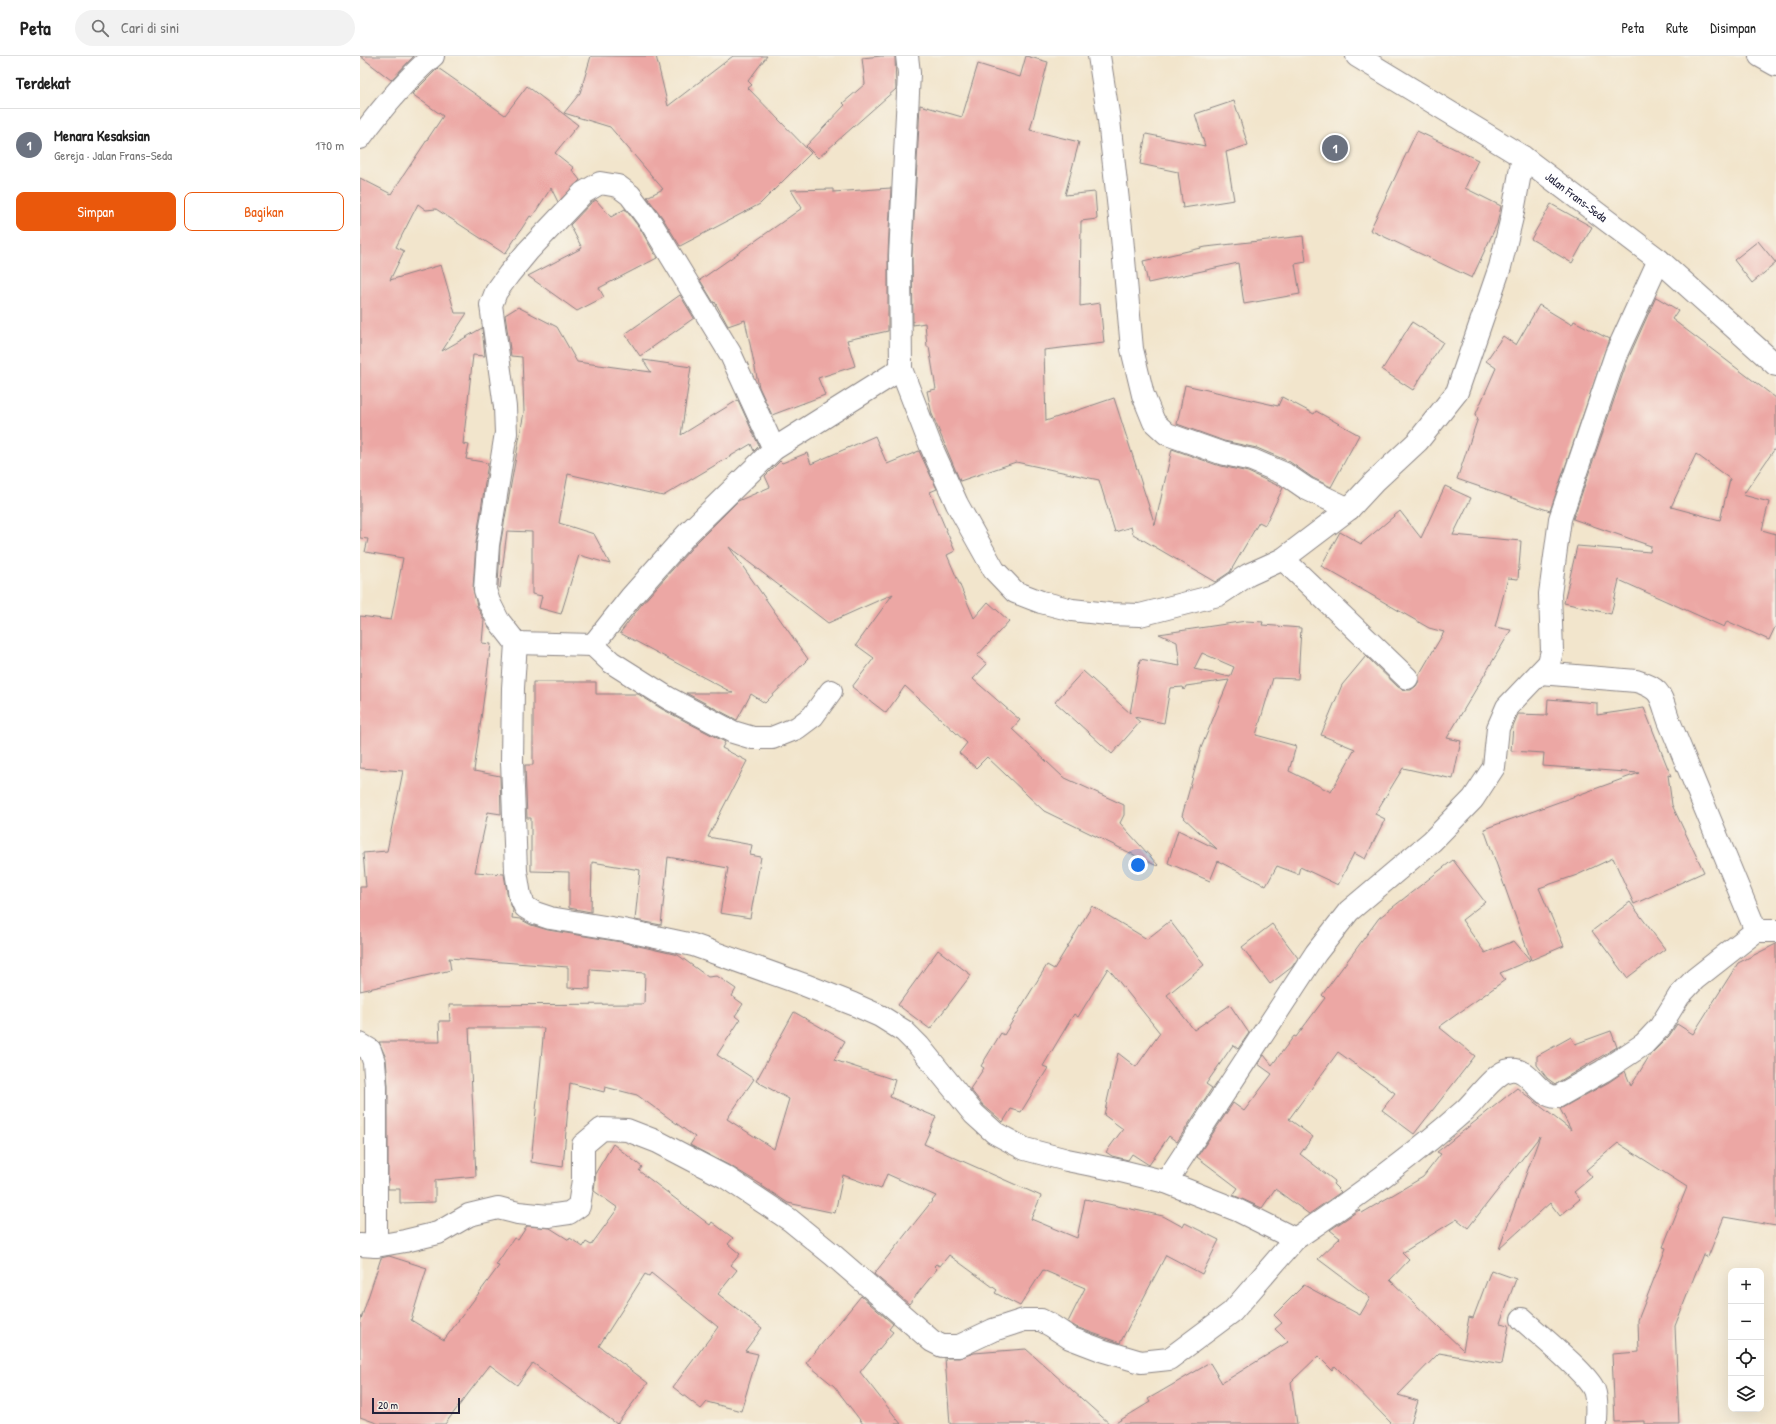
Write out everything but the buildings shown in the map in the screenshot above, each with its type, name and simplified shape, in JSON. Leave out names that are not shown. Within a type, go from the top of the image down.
[{"type":"street","points":[[360,138],[378,113],[414,72],[433,56]]},
{"type":"street","points":[[907,56],[909,72],[900,256],[901,370],[930,444],[957,504],[994,570],[1015,592],[1041,602],[1072,610],[1108,614],[1140,615],[1218,595],[1248,575],[1283,559],[1349,509],[1374,482],[1418,441],[1456,392],[1500,267],[1512,217],[1523,157]]},
{"type":"street","points":[[1099,56],[1109,120],[1132,349],[1143,395],[1154,422],[1167,434],[1221,453],[1252,460],[1285,474],[1307,489],[1349,509]]},
{"type":"street","name":"Jalan Frans-Seda","points":[[1356,56],[1523,157],[1659,260],[1776,364]]},
{"type":"street","points":[[1760,56],[1776,65]]},
{"type":"street","points":[[774,449],[730,353],[650,223],[630,195],[618,186],[600,183],[582,193],[528,251],[509,274],[496,292],[491,305],[505,407],[506,433],[488,545],[485,590],[498,620],[516,643],[513,688],[512,769],[516,870],[520,896],[525,907],[535,913],[550,918],[623,930],[693,944],[805,984],[853,1004],[880,1016],[904,1031],[919,1046],[974,1114],[996,1133],[1025,1149],[1166,1182],[1237,1210],[1296,1239]]},
{"type":"street","points":[[1166,1182],[1316,953],[1349,911],[1432,841],[1472,799],[1494,767],[1498,728],[1507,707],[1549,664],[1552,651],[1550,594],[1560,519],[1616,354],[1659,260]]},
{"type":"street","points":[[593,645],[631,597],[687,534],[774,449],[901,370]]},
{"type":"street","points":[[1283,559],[1408,678]]},
{"type":"street","points":[[516,643],[593,645],[611,662],[668,698],[733,732],[753,738],[772,738],[797,728],[813,716],[831,690]]},
{"type":"street","points":[[360,1044],[370,1050],[374,1062],[376,1087],[368,1246],[405,1242],[438,1233],[469,1215],[498,1208],[518,1213],[548,1216],[569,1213],[579,1206],[583,1180],[583,1145],[602,1129],[627,1130],[658,1142],[726,1178],[790,1220],[833,1255],[932,1341],[942,1346],[959,1346],[999,1328],[1024,1320],[1041,1320],[1070,1338],[1104,1351],[1141,1362],[1169,1359],[1232,1312],[1296,1239],[1365,1191],[1465,1109],[1499,1074],[1510,1070],[1520,1072],[1528,1077],[1542,1092],[1549,1097],[1557,1097],[1603,1071],[1644,1044],[1660,1027],[1679,996],[1695,979],[1766,931],[1669,721],[1658,691],[1650,686],[1636,681],[1540,673]]},
{"type":"street","points":[[1522,1319],[1584,1377],[1594,1390],[1596,1403],[1596,1424]]},
{"type":"place","name":"Menara Kesaksian","points":[[1335,148]]}]
